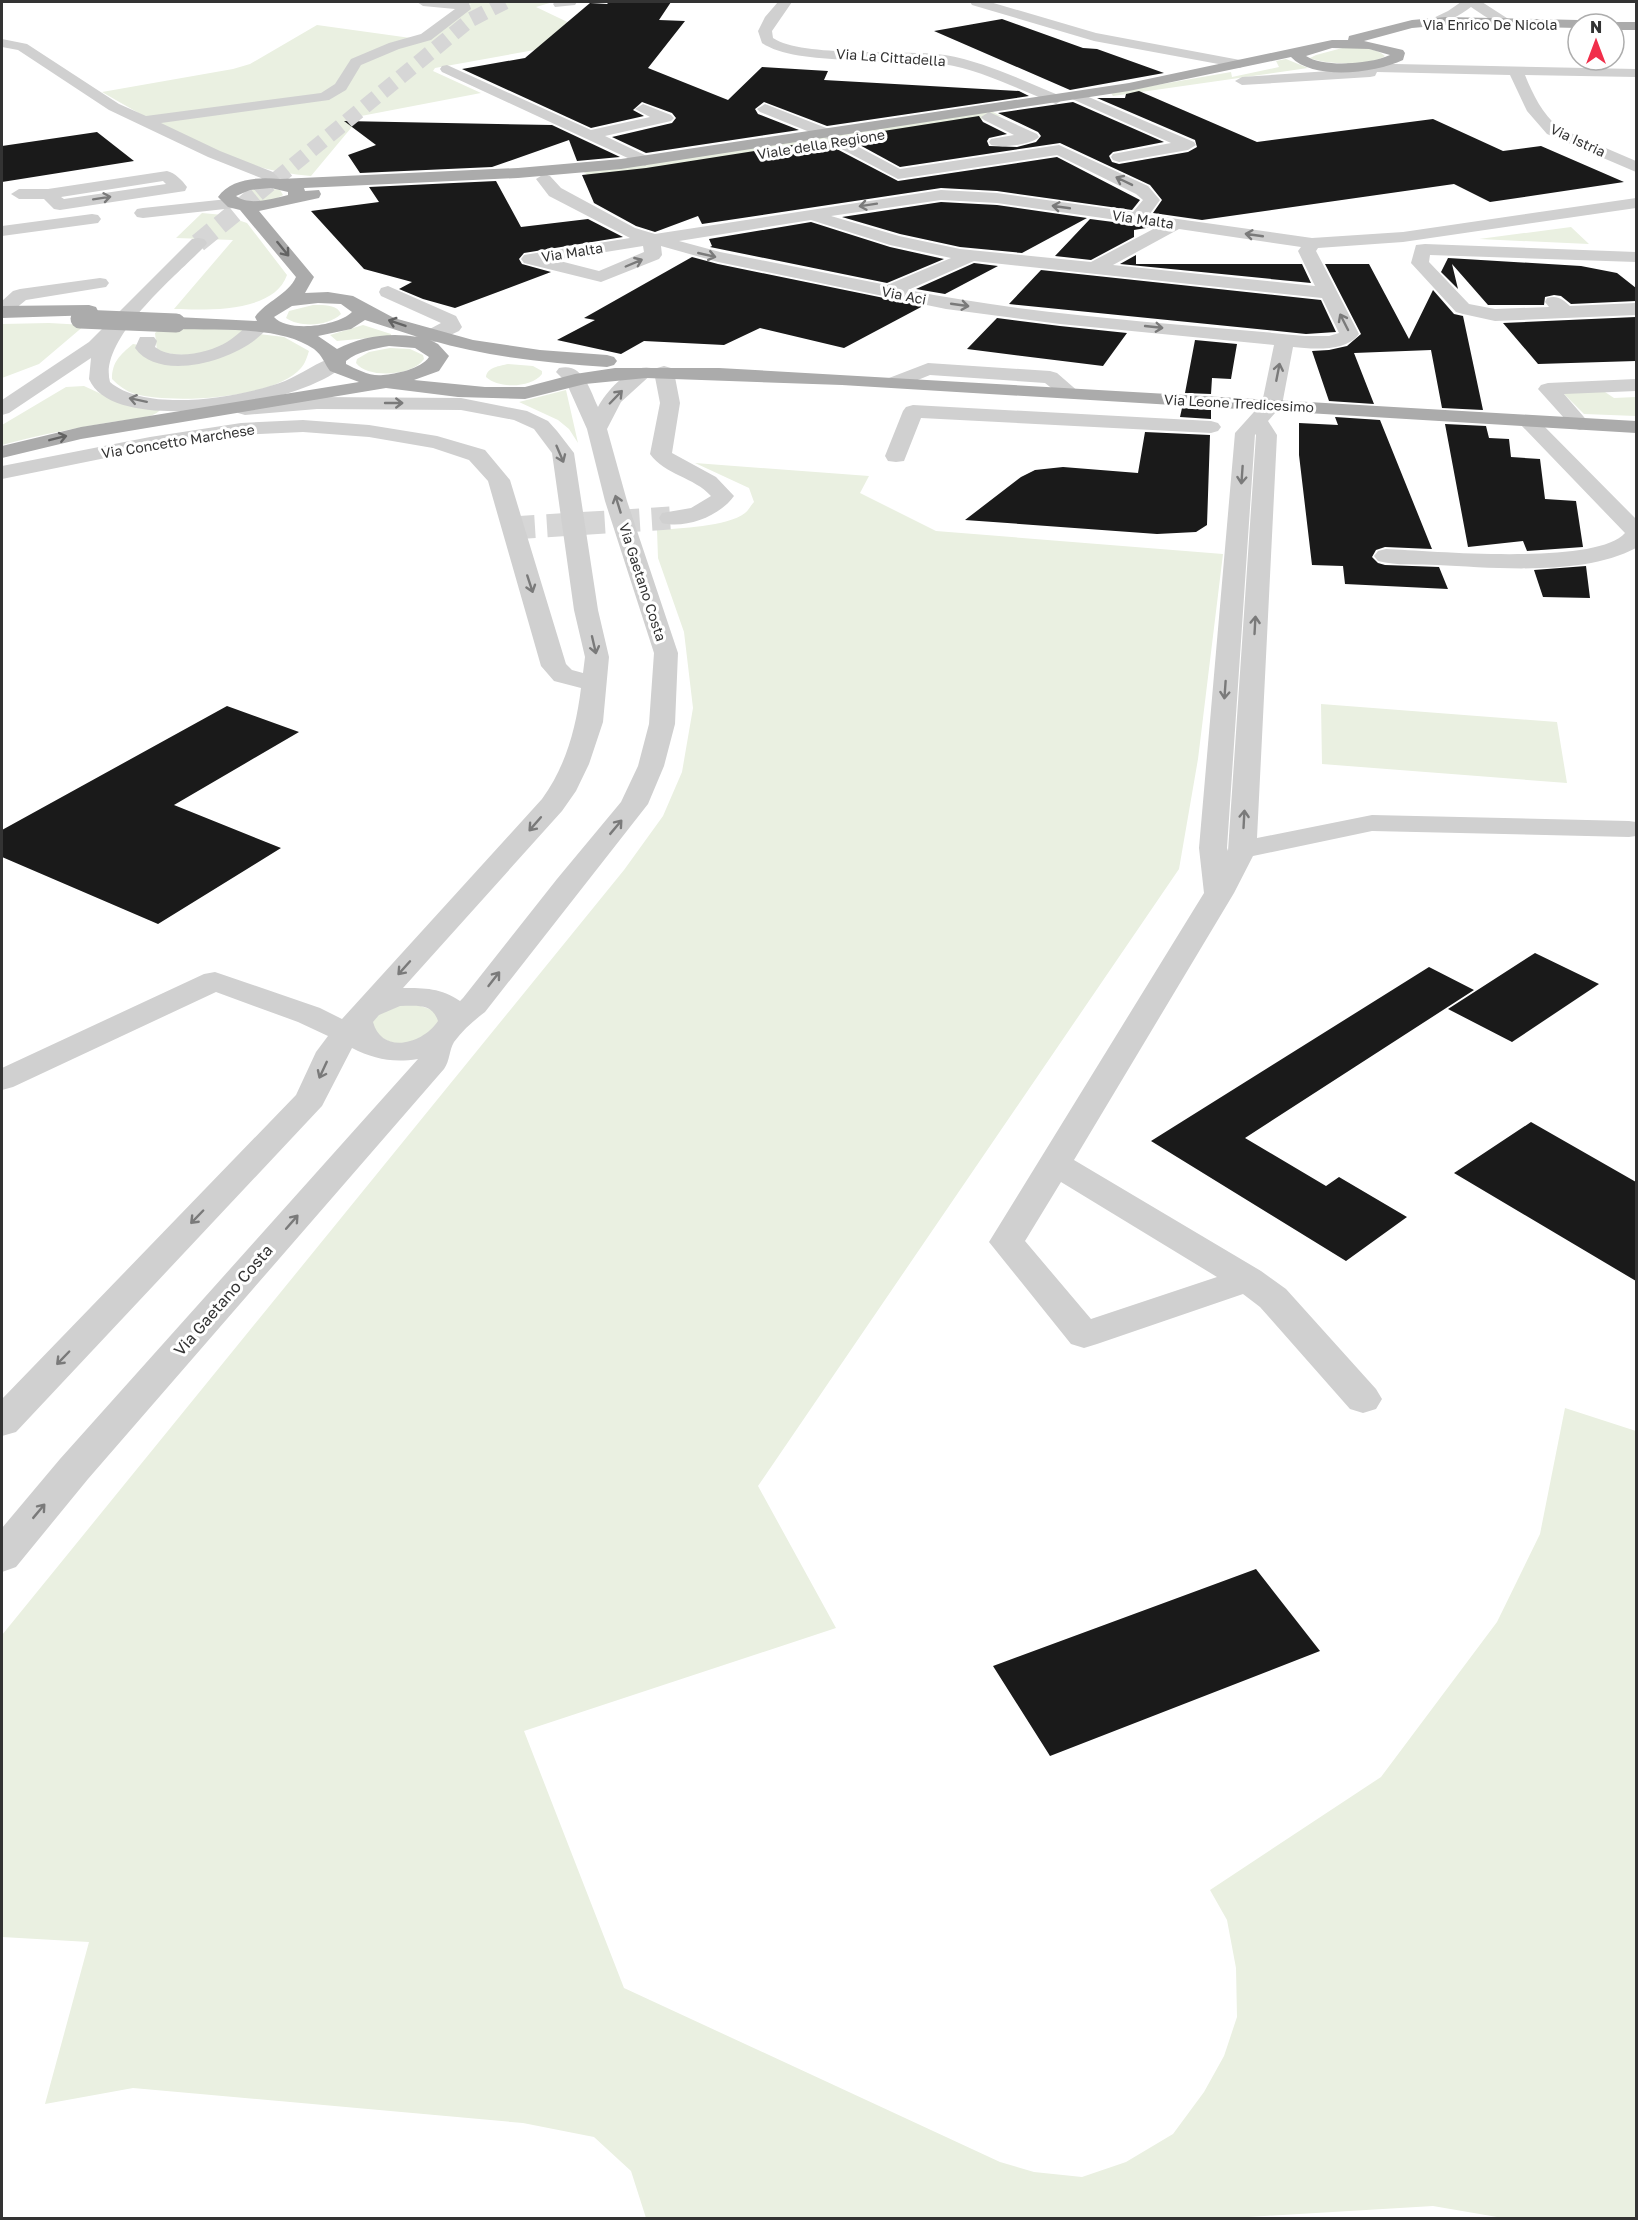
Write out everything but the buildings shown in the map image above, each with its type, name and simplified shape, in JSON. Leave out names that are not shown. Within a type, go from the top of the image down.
[{"type":"main road","name":"Via Enrico De Nicola","points":[[1332,44],[1432,22],[1506,22],[1566,25]]},
{"type":"main road","name":"Via Enrico De Nicola","points":[[1379,46],[1378,41],[1385,38],[1437,27],[1566,26]]},
{"type":"main road","name":"Viale della Regione","points":[[284,196],[645,160],[989,117],[1056,99],[1084,99],[1332,44]]},
{"type":"main road","points":[[1302,52],[1297,55],[1304,62],[1346,67],[1386,63],[1398,57],[1398,53],[1379,46],[1332,44]]},
{"type":"main road","name":"Viale della Regione","points":[[284,196],[544,179],[676,167],[833,137],[1016,109],[1346,67]]},
{"type":"main road","points":[[236,197],[284,196]]},
{"type":"main road","points":[[236,197],[305,277],[303,285],[296,292],[266,312],[266,321],[321,345],[343,371],[361,377],[397,379],[488,392],[528,393],[566,379],[654,372],[842,379]]},
{"type":"main road","points":[[2,311],[180,319],[258,327],[324,330],[340,327],[360,316],[357,306],[337,284]]},
{"type":"main road","points":[[2,452],[81,433],[397,379],[431,367],[437,362],[426,343],[357,306],[315,297],[234,314],[180,319]]},
{"type":"main road","points":[[2,320],[84,315]]},
{"type":"main road","points":[[336,361],[342,353],[361,345],[461,343],[537,357],[563,366],[566,379]]},
{"type":"main road","points":[[488,392],[472,387],[464,381],[468,370],[494,358],[537,357],[784,371],[842,379]]},
{"type":"main road","name":"Via Leone Tredicesimo","points":[[842,379],[1137,397],[1264,413],[1528,421],[1636,427]]},
{"type":"street","points":[[143,121],[324,97],[336,92],[356,62],[394,46],[426,37],[464,9],[464,6],[423,2]]},
{"type":"street","name":"Via La Cittadella","points":[[784,2],[765,28],[764,34],[767,40],[775,44],[811,52],[924,58],[958,63],[1056,99]]},
{"type":"street","points":[[977,2],[1094,37],[1240,64]]},
{"type":"street","points":[[1432,22],[1453,14],[1469,2]]},
{"type":"street","points":[[1474,2],[1493,17],[1506,22]]},
{"type":"street","points":[[2,43],[22,47],[114,107],[220,157],[267,175],[284,196]]},
{"type":"street","points":[[2,51],[22,47]]},
{"type":"street","points":[[1398,53],[1452,62],[1636,63]]},
{"type":"street","points":[[1346,67],[1636,73]]},
{"type":"street","points":[[447,69],[645,160]]},
{"type":"street","points":[[1231,82],[1456,69]]},
{"type":"street","points":[[1476,70],[1504,91],[1531,104]]},
{"type":"street","name":"Via Istria","points":[[1515,70],[1531,104],[1544,124],[1553,131],[1636,166]]},
{"type":"street","points":[[1084,99],[1188,145],[1119,157]]},
{"type":"street","points":[[590,135],[666,118],[643,109]]},
{"type":"street","points":[[765,109],[833,137],[898,174],[1059,150],[1142,190],[1152,200],[1143,214],[1137,218]]},
{"type":"street","points":[[986,144],[1031,137],[989,117]]},
{"type":"street","points":[[15,197],[48,194],[60,205],[178,174],[220,157]]},
{"type":"street","points":[[220,157],[239,169],[243,176],[236,197]]},
{"type":"street","name":"Via Aci","points":[[544,179],[555,192],[613,224],[651,240],[718,257],[887,292],[1006,311],[1284,340],[1329,342],[1345,338],[1349,334],[1328,293]]},
{"type":"street","name":"Via Malta","points":[[651,240],[653,255],[601,277],[530,259],[808,215],[941,195],[997,198],[1312,243],[1403,237],[1636,203]]},
{"type":"street","points":[[66,222],[236,197]]},
{"type":"street","points":[[2,231],[236,197]]},
{"type":"street","points":[[1583,211],[1599,224]]},
{"type":"street","points":[[808,215],[896,241],[970,256],[1328,293]]},
{"type":"street","points":[[1092,269],[1176,224]]},
{"type":"street","points":[[1403,237],[1422,249],[1630,246]]},
{"type":"street","points":[[2,408],[96,346],[198,243]]},
{"type":"street","points":[[1312,243],[1307,251],[1328,293]]},
{"type":"street","points":[[1422,249],[1420,263],[1463,308],[1495,315],[1560,307],[1636,309]]},
{"type":"street","points":[[887,292],[970,256]]},
{"type":"street","points":[[1047,279],[1063,266]]},
{"type":"street","points":[[2,311],[20,295],[100,283]]},
{"type":"street","points":[[388,292],[449,320],[452,327],[426,343]]},
{"type":"street","points":[[1006,311],[1022,298]]},
{"type":"street","points":[[147,341],[145,348],[148,352],[159,356],[179,359],[202,358],[225,352],[258,327]]},
{"type":"street","points":[[115,328],[98,369],[99,381],[103,387],[119,395],[145,402],[195,404],[245,398],[310,378],[336,361]]},
{"type":"street","points":[[1248,1280],[1084,1335],[1007,1242],[1219,893],[1242,850],[1267,435],[1264,413],[1284,340]]},
{"type":"street","points":[[7,384],[96,346]]},
{"type":"street","points":[[597,429],[612,399],[654,372],[670,403],[662,454],[668,462],[715,484],[723,496],[713,507],[690,515],[670,518]]},
{"type":"street","name":"Via Gaetano Costa","points":[[2,1556],[74,1469],[433,1062],[446,1032],[474,1005],[567,885],[634,804],[651,766],[663,724],[666,653],[616,501],[597,429],[566,379]]},
{"type":"street","points":[[1580,424],[1548,388],[1636,385]]},
{"type":"street","points":[[2,1422],[310,1099],[332,1052],[562,791],[576,764],[590,722],[597,657],[586,610],[563,453],[541,425],[520,415],[488,392]]},
{"type":"street","points":[[1134,423],[1137,397]]},
{"type":"street","points":[[210,412],[317,403],[461,404],[520,415]]},
{"type":"street","points":[[896,456],[913,411],[1211,427]]},
{"type":"street","points":[[1219,893],[1213,848],[1245,433],[1264,413]]},
{"type":"street","points":[[1386,556],[1536,560],[1592,555],[1627,544],[1636,533],[1528,421]]},
{"type":"street","name":"Via Concetto Marchese","points":[[2,473],[150,443],[241,429],[303,426],[369,431],[437,442],[477,454],[499,480],[554,666],[563,676],[594,682]]},
{"type":"street","points":[[1242,850],[1372,823],[1629,829]]},
{"type":"street","points":[[2,1080],[215,981],[309,1015],[359,1023],[378,1049],[393,1052],[423,1048],[446,1032],[449,1008],[429,997],[396,996],[359,1023]]},
{"type":"street","points":[[1055,1163],[1248,1280],[1273,1298],[1363,1400]]},
{"type":"green space","points":[[441,2],[553,2],[536,7],[601,38],[435,68],[433,71],[481,93],[361,116],[311,176],[256,166],[229,157],[176,134],[102,92],[250,64],[317,25],[425,40],[471,4]]},
{"type":"green space","points":[[1346,47],[1372,49],[1385,56],[1360,63],[1327,62],[1310,58]]},
{"type":"green space","points":[[1286,59],[1308,68],[1113,96],[1111,93],[1231,72],[1232,77],[1279,67],[1276,61]]},
{"type":"green space","points":[[987,109],[1001,116],[676,167],[588,175],[578,168]]},
{"type":"green space","points":[[266,188],[280,190],[283,195],[263,201],[247,199],[243,196],[251,190]]},
{"type":"green space","points":[[202,213],[223,215],[247,223],[287,275],[280,287],[254,303],[238,307],[174,309],[233,240],[176,238]]},
{"type":"green space","points":[[1571,227],[1589,244],[1479,239]]},
{"type":"green space","points":[[313,305],[333,307],[341,314],[329,321],[314,324],[299,323],[286,318],[289,311]]},
{"type":"green space","points":[[2,324],[85,325],[39,364],[2,378]]},
{"type":"green space","points":[[363,325],[391,334],[391,336],[337,341],[330,335]]},
{"type":"green space","points":[[162,327],[242,330],[243,334],[211,351],[192,355],[170,354],[157,351],[155,333]]},
{"type":"green space","points":[[259,334],[284,337],[309,351],[306,360],[288,378],[269,387],[222,396],[173,399],[152,397],[135,394],[112,379],[113,368],[118,359],[133,344],[172,362]]},
{"type":"green space","points":[[390,348],[410,349],[423,355],[424,359],[410,369],[390,373],[370,372],[356,363],[357,359],[369,352]]},
{"type":"green space","points":[[508,364],[533,366],[542,371],[542,374],[530,382],[515,385],[499,384],[486,377],[491,369]]},
{"type":"green space","points":[[84,386],[125,405],[161,409],[145,417],[33,437],[2,445],[2,425],[66,387]]},
{"type":"green space","points":[[566,390],[578,443],[569,429],[558,420],[519,402]]},
{"type":"green space","points":[[1602,390],[1614,398],[1636,397],[1636,416],[1584,414],[1562,392]]},
{"type":"green space","points":[[695,463],[869,476],[860,493],[936,531],[1223,554],[1198,759],[1179,869],[758,1486],[836,1628],[524,1731],[624,1988],[1000,2162],[1034,2172],[1082,2177],[1126,2162],[1173,2134],[1204,2092],[1224,2056],[1237,2017],[1236,1968],[1227,1920],[1210,1890],[1381,1777],[1497,1622],[1540,1534],[1565,1408],[1636,1431],[1636,2218],[1503,2218],[1433,2206],[1232,2218],[646,2218],[631,2171],[594,2137],[523,2123],[133,2088],[45,2104],[89,1942],[2,1937],[2,1635],[624,870],[663,816],[682,772],[693,708],[684,632],[658,558],[657,530],[727,521],[745,513],[754,502],[749,488]]},
{"type":"green space","points":[[1321,704],[1557,722],[1567,783],[1322,764]]},
{"type":"green space","points":[[412,1003],[438,1012],[439,1029],[405,1043],[390,1042],[371,1030],[374,1015],[389,1007]]},
{"type":"tunnel","points":[[258,194],[470,20],[505,2]]},
{"type":"tunnel","points":[[198,243],[260,192]]},
{"type":"tunnel","points":[[512,528],[670,518]]}]
